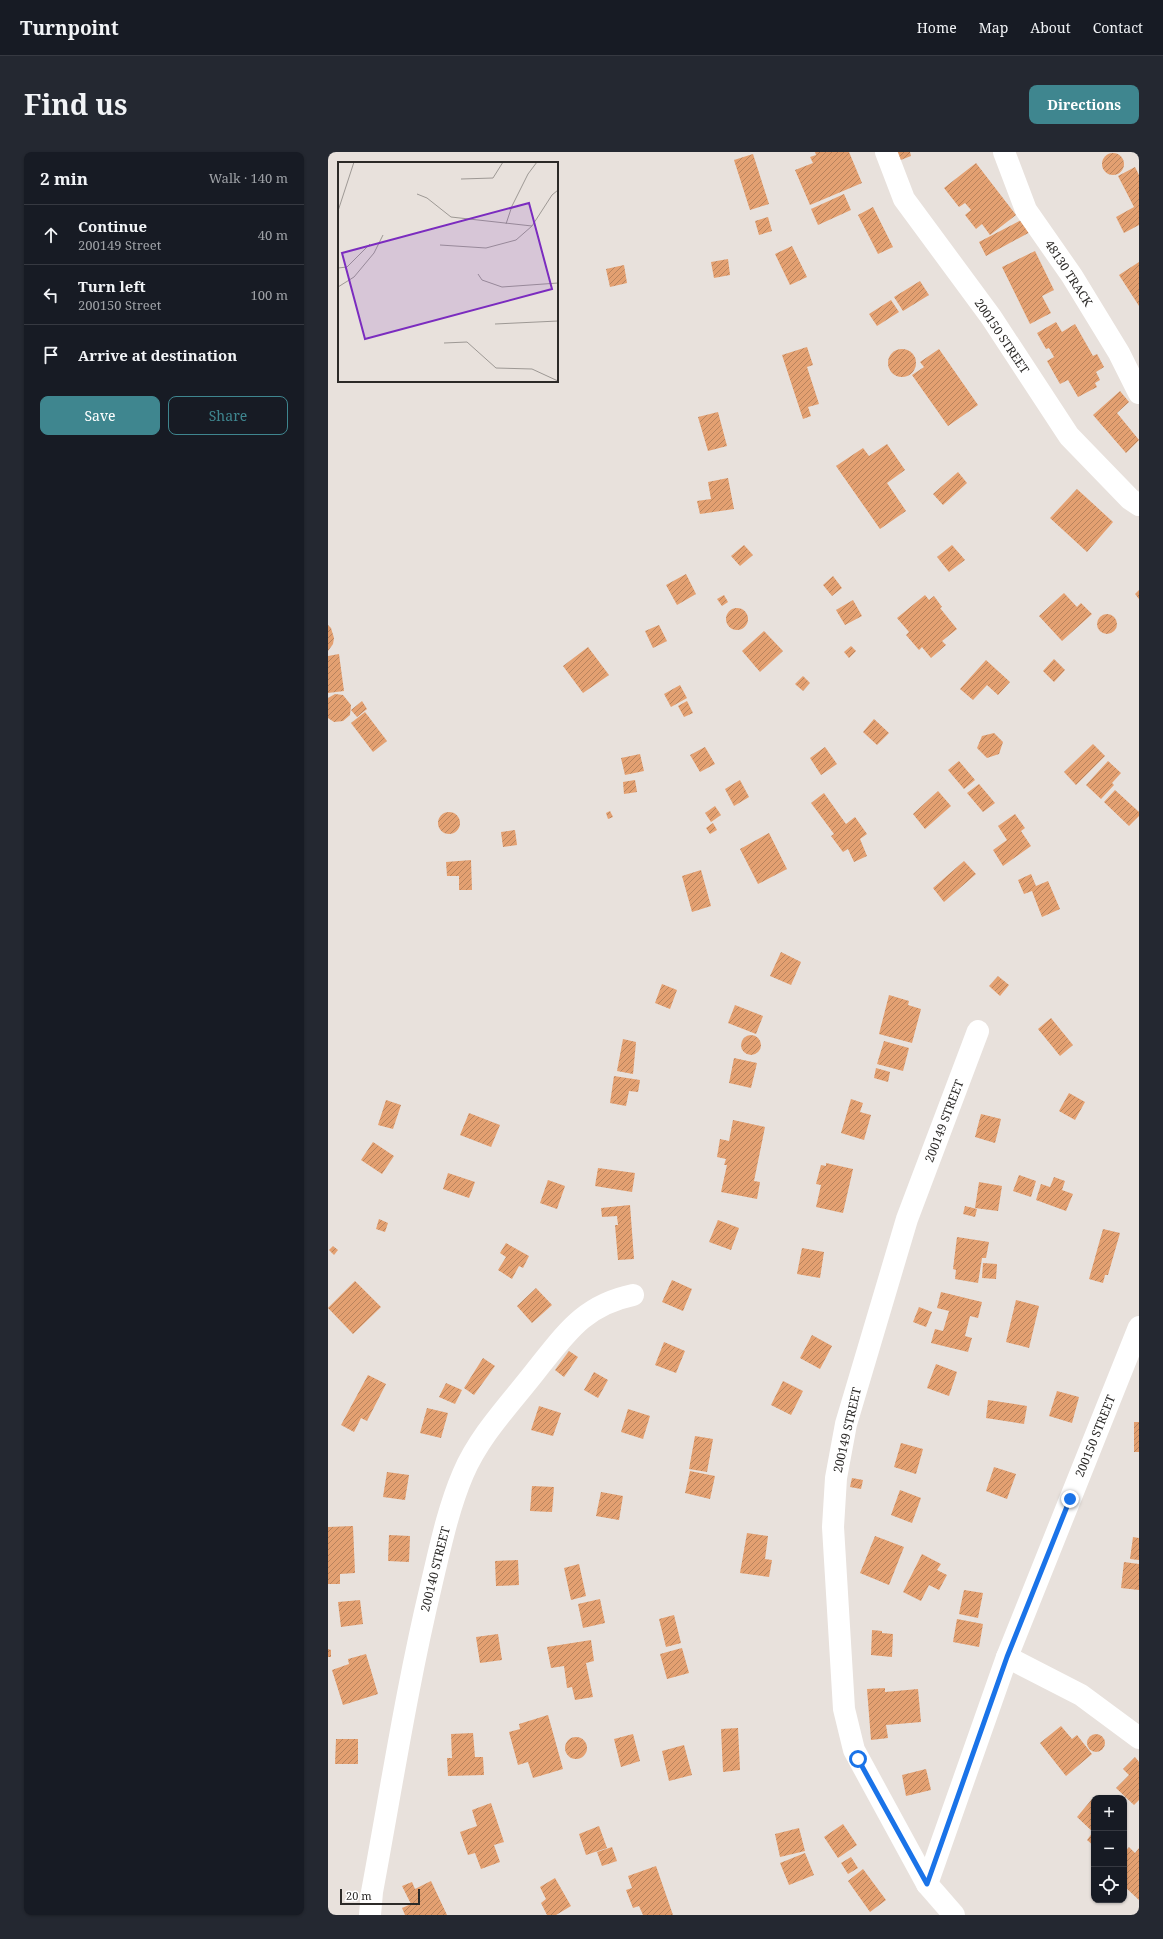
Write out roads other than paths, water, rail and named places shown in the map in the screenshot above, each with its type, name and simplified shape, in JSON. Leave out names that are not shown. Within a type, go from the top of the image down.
[{"type":"street","name":"200150 STREET","points":[[886,152],[904,199],[991,317],[1069,436],[1130,499],[1139,505]]},
{"type":"street","name":"48130 TRACK","points":[[1004,152],[1026,210],[1072,276],[1119,353],[1139,393]]},
{"type":"street","name":"200149 STREET","points":[[954,1915],[927,1884],[854,1750],[844,1709],[833,1527],[836,1478],[846,1424],[907,1219],[978,1031]]},
{"type":"street","name":"200140 STREET","points":[[370,1915],[372,1892],[422,1623],[450,1508],[463,1473],[479,1442],[576,1322],[599,1306],[616,1298],[633,1295]]},
{"type":"street","name":"200150 STREET","points":[[927,1884],[1007,1657],[1139,1327]]},
{"type":"street","points":[[1007,1657],[1081,1695],[1139,1738]]}]
